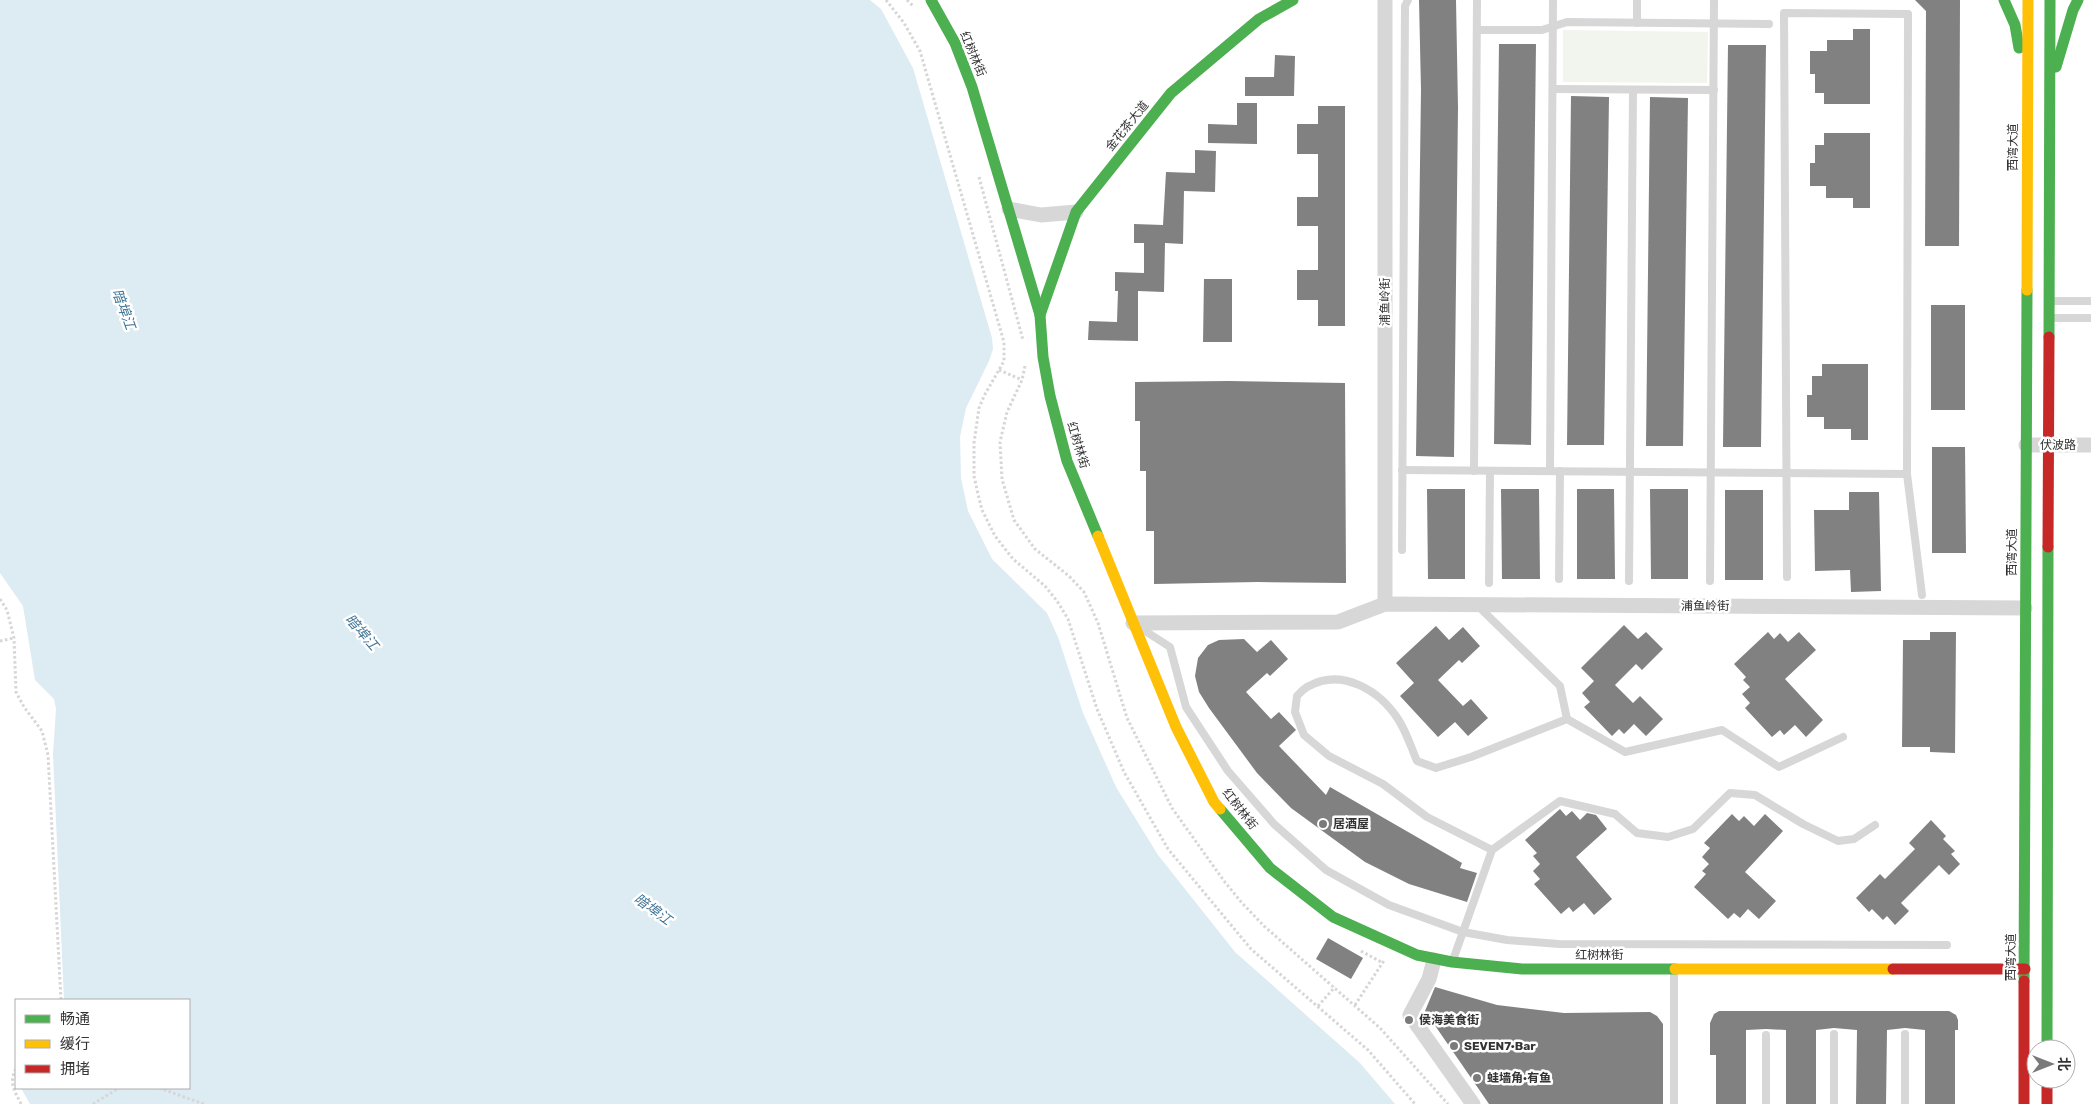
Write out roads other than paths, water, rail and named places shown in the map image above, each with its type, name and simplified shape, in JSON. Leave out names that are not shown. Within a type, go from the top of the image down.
[{"type":"street","name":"红树林街","points":[[931,0],[955,43],[972,87],[1009,209],[1040,315],[1043,357],[1050,396],[1067,461],[1176,727],[1214,802],[1270,868],[1333,916],[1393,946],[1434,960],[1522,969],[2025,969]]},
{"type":"street","name":"金花茶大道","points":[[1040,315],[1076,212],[1171,93],[1259,19],[1293,0]]},
{"type":"street","name":"浦鱼岭街","points":[[1384,0],[1385,604]]},
{"type":"street","points":[[2004,0],[2015,25],[2027,89]]},
{"type":"street","name":"西湾大道","points":[[2024,1104],[2028,0]]},
{"type":"street","points":[[2047,1039],[2050,0]]},
{"type":"street","points":[[2050,88],[2073,10],[2078,0]]},
{"type":"street","points":[[1009,209],[1041,216],[1076,212]]},
{"type":"street","name":"伏波路","points":[[2026,445],[2091,446]]},
{"type":"street","name":"浦鱼岭街","points":[[1133,623],[1338,622],[1385,604],[2025,608]]},
{"type":"street","points":[[1434,960],[1429,979],[1410,1015],[1472,1104]]},
{"type":"street","points":[[2047,1089],[2047,1104]]},
{"type":"lane","points":[[1402,550],[1405,6],[1408,0]]},
{"type":"lane","points":[[1474,471],[1477,0]]},
{"type":"lane","points":[[1550,471],[1554,0]]},
{"type":"lane","points":[[1637,0],[1637,23]]},
{"type":"lane","points":[[1710,581],[1714,0]]},
{"type":"lane","points":[[1787,577],[1784,13],[1908,14],[1907,474],[1922,595]]},
{"type":"lane","points":[[1477,30],[1542,30],[1567,22],[1769,24]]},
{"type":"lane","points":[[1552,89],[1714,90]]},
{"type":"lane","points":[[1629,581],[1633,90]]},
{"type":"lane","points":[[2050,301],[2091,302]]},
{"type":"lane","points":[[2050,318],[2091,318]]},
{"type":"lane","points":[[1402,470],[1907,474]]},
{"type":"lane","points":[[1489,583],[1490,471]]},
{"type":"lane","points":[[1559,579],[1560,471]]},
{"type":"lane","points":[[1476,605],[1560,686],[1567,718],[1625,752],[1722,730],[1779,767],[1843,737]]},
{"type":"lane","points":[[1133,623],[1170,648],[1186,707],[1228,771],[1274,824],[1326,870],[1389,905],[1463,932],[1507,940],[1558,944],[1947,945]]},
{"type":"lane","points":[[1492,850],[1427,817],[1384,784],[1328,756],[1304,735],[1295,712],[1297,696],[1308,686],[1327,680],[1350,680],[1376,694],[1398,719],[1417,761],[1436,768],[1471,758],[1567,718]]},
{"type":"lane","points":[[1452,962],[1492,850],[1560,801],[1615,814],[1637,833],[1668,837],[1693,829],[1730,793],[1756,795],[1803,824],[1838,841],[1854,839],[1875,825]]},
{"type":"lane","points":[[1674,969],[1674,1104]]},
{"type":"lane","points":[[1834,1034],[1834,1104]]},
{"type":"lane","points":[[1905,1034],[1905,1104]]},
{"type":"lane","points":[[1766,1035],[1766,1104]]},
{"type":"water","name":"暗埠江","points":[[0,0],[870,0],[881,9],[913,68],[992,338],[993,349],[966,408],[960,437],[961,478],[968,511],[992,559],[1047,613],[1058,637],[1083,713],[1116,787],[1158,855],[1235,952],[1360,1063],[1395,1104],[30,1104],[22,1089],[190,1089],[190,999],[64,999],[53,754],[56,709],[54,699],[35,680],[23,606],[0,573]]},
{"type":"place","name":"居酒屋","points":[[1323,824]]},
{"type":"place","name":"侯海美食街","points":[[1409,1020]]},
{"type":"place","name":"SEVEN7·Bar","points":[[1454,1046]]},
{"type":"place","name":"蛙墙角·有鱼","points":[[1477,1078]]}]
